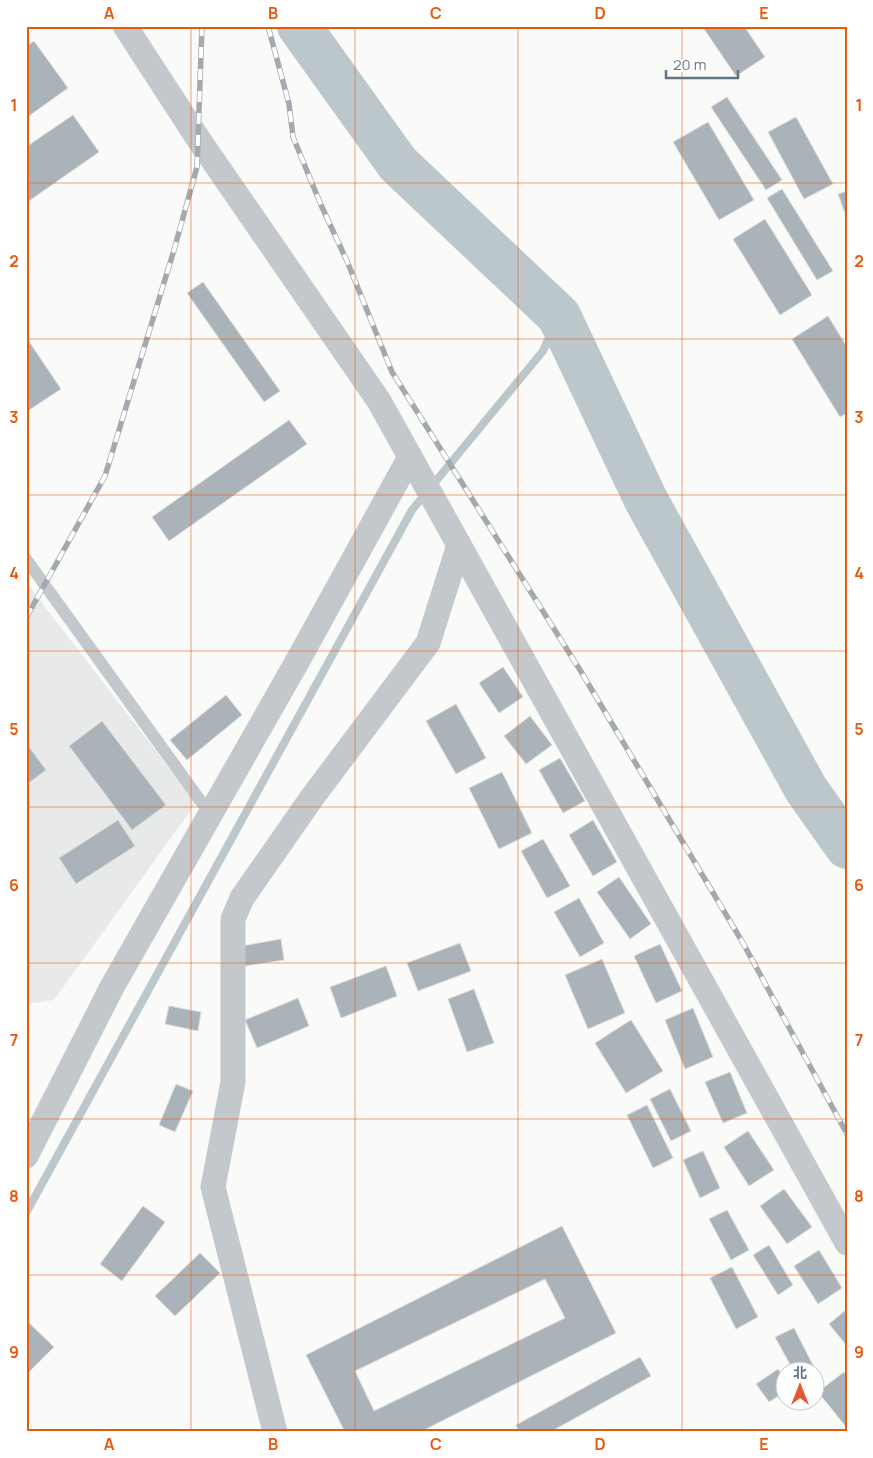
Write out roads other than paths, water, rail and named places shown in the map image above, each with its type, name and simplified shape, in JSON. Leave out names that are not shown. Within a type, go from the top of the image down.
[{"type":"street","points":[[125,26],[199,140],[379,401],[847,1243]]},
{"type":"street","points":[[26,1156],[112,987],[298,662],[415,466]]},
{"type":"street","points":[[275,1432],[212,1187],[233,1082],[233,919],[242,898],[310,799],[428,643],[460,545]]},
{"type":"lane","points":[[26,559],[210,814]]},
{"type":"waterway","points":[[299,26],[398,164],[559,316],[646,500],[806,789],[847,847]]},
{"type":"waterway","points":[[26,1213],[412,510],[543,351],[559,316]]},
{"type":"railway","points":[[26,618],[105,476],[174,250],[197,167],[202,26]]},
{"type":"railway","points":[[268,26],[289,104],[293,137],[347,261],[392,372],[580,670],[743,943],[847,1134]]}]
